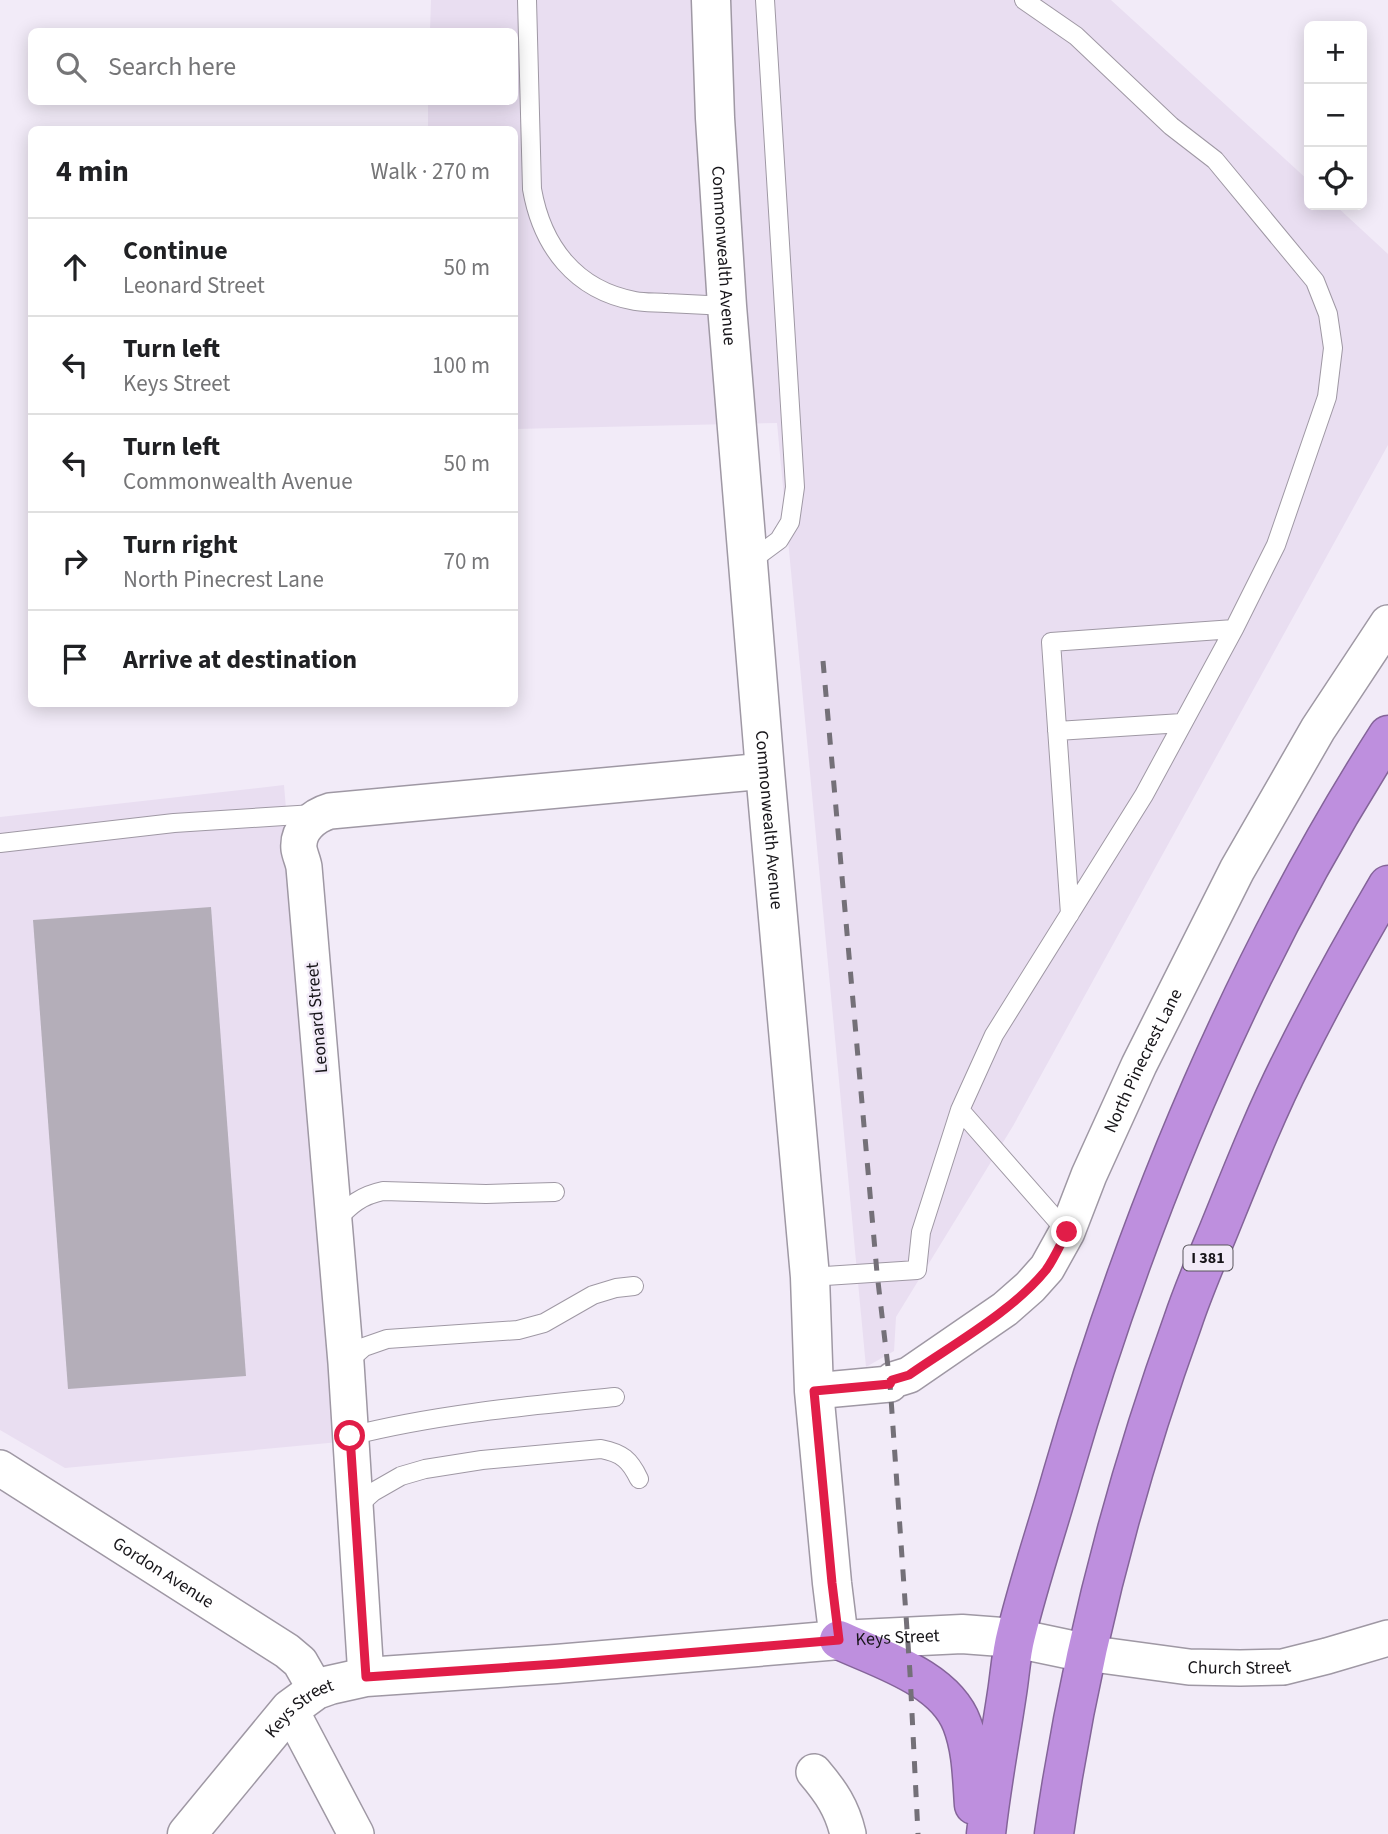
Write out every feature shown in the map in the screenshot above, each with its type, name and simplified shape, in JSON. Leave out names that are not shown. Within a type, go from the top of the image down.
[{"type":"highway","points":[[986,1834],[1015,1638],[1083,1404],[1117,1302],[1179,1140],[1240,1002],[1293,898],[1388,736]]},
{"type":"highway","name":"I 381","points":[[1086,1653],[1104,1576],[1141,1445],[1183,1319],[1252,1149],[1293,1058],[1388,885]]},
{"type":"highway","points":[[839,1640],[926,1681],[940,1692],[955,1710],[962,1724],[970,1755],[976,1834]]},
{"type":"highway","points":[[1054,1834],[1086,1653]]},
{"type":"street","name":"Commonwealth Avenue","points":[[711,0],[715,118],[727,306],[810,1277],[814,1391],[839,1640]]},
{"type":"street","name":"North Pinecrest Lane","points":[[814,1391],[890,1384],[892,1380],[909,1375],[1005,1309],[1047,1268],[1067,1232],[1089,1175],[1139,1065],[1237,870],[1318,729],[1388,623]]},
{"type":"street","points":[[321,814],[330,811],[765,771]]},
{"type":"street","name":"Leonard Street","points":[[321,814],[310,821],[302,832],[299,848],[304,867],[346,1363],[366,1677]]},
{"type":"street","name":"Gordon Avenue","points":[[0,1468],[287,1651],[300,1662],[303,1699],[356,1834]]},
{"type":"street","name":"Keys Street","points":[[187,1834],[303,1699],[330,1685],[366,1677],[839,1640],[962,1634],[1015,1638],[1086,1653]]},
{"type":"street","name":"Church Street","points":[[1086,1653],[1189,1667],[1283,1667],[1388,1637]]},
{"type":"street","points":[[814,1772],[830,1790],[844,1817],[848,1834]]},
{"type":"lane","points":[[527,0],[532,189],[543,230],[558,256],[580,277],[606,293],[635,301],[727,306]]},
{"type":"lane","points":[[748,563],[779,540],[790,522],[795,486],[765,0]]},
{"type":"lane","points":[[810,1277],[917,1270],[921,1232],[960,1110],[994,1035],[1144,795],[1234,629],[1276,545],[1327,397],[1333,348],[1328,314],[1315,281],[1216,160],[1171,126],[1076,36],[1024,0]]},
{"type":"lane","points":[[1070,914],[1051,642],[1234,629]]},
{"type":"lane","points":[[1056,731],[1182,723]]},
{"type":"lane","points":[[0,843],[174,823],[321,814]]},
{"type":"lane","points":[[960,1110],[1067,1232]]},
{"type":"lane","points":[[334,1222],[354,1202],[371,1193],[383,1191],[486,1194],[555,1192]]},
{"type":"lane","points":[[346,1363],[364,1347],[387,1339],[518,1330],[544,1323],[593,1296],[616,1288],[634,1286]]},
{"type":"lane","points":[[350,1436],[408,1422],[615,1397]]},
{"type":"lane","points":[[354,1509],[373,1492],[401,1476],[425,1469],[482,1460],[601,1449],[615,1451],[631,1463],[639,1479]]},
{"type":"shaded area","points":[[431,0],[1111,0],[1304,176],[1304,210],[1340,210],[1388,254],[1388,445],[1013,1126],[896,1317],[894,1351],[866,1367],[777,423],[518,429],[518,126],[428,126],[428,105],[518,105],[518,28],[430,28]]},
{"type":"shaded area","points":[[284,785],[339,1442],[65,1468],[0,1430],[0,817]]},
{"type":"building","points":[[211,907],[246,1376],[68,1389],[33,920]]},
{"type":"railway","points":[[823,661],[877,1273],[890,1384],[918,1834]]},
{"type":"route","points":[[350,1436],[366,1677],[839,1640],[814,1391],[890,1384],[892,1380],[909,1375],[1005,1309],[1030,1287],[1047,1268],[1067,1232]]}]
